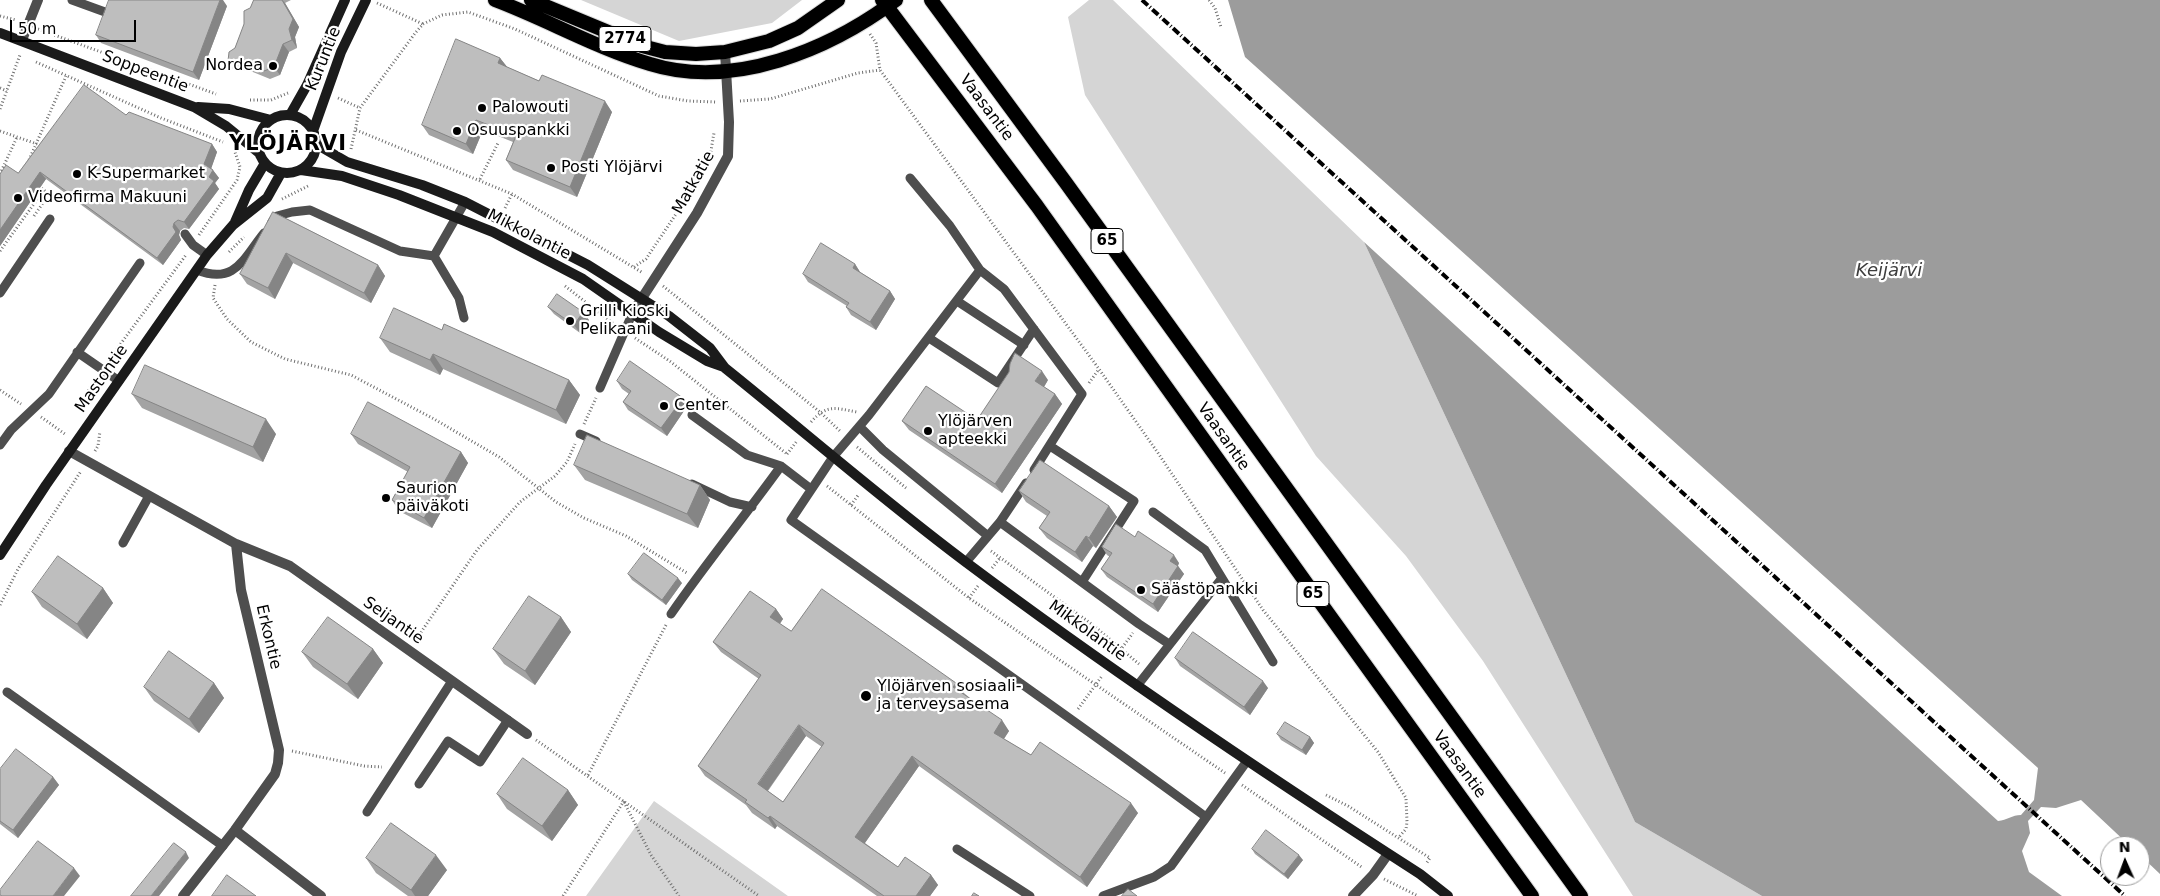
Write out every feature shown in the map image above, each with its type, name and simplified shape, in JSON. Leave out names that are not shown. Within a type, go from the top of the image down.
[{"type":"highway","name":"2774","points":[[495,0],[590,42],[651,64],[683,72],[747,70],[806,51],[863,22],[888,2]]},
{"type":"highway","name":"2774","points":[[531,0],[642,46],[665,52],[725,52],[769,41],[791,31],[838,0]]},
{"type":"highway","name":"Vaasantie","points":[[931,0],[1066,182],[1580,896]]},
{"type":"highway","name":"Vaasantie","points":[[888,2],[1037,206],[1306,584],[1532,896]]},
{"type":"main road","name":"Kuruntie","points":[[290,115],[307,85],[345,0]]},
{"type":"main road","name":"Kuruntie","points":[[314,132],[341,52],[368,0]]},
{"type":"main road","name":"Soppeentie","points":[[0,32],[194,107],[226,126],[259,153]]},
{"type":"main road","name":"Soppeentie","points":[[194,107],[229,109],[271,120]]},
{"type":"main road","points":[[290,115],[304,120],[314,132],[315,154],[309,164],[300,170],[291,173],[281,173],[265,163],[259,153],[260,135],[271,120],[290,115]]},
{"type":"main road","name":"Mikkolantie","points":[[316,144],[347,162],[422,185],[465,202],[588,265],[669,316],[710,348],[725,368],[833,457],[966,562],[1137,686],[1247,761],[1420,874],[1448,896]]},
{"type":"main road","name":"Mastontie","points":[[233,225],[249,190],[265,163]]},
{"type":"main road","name":"Mikkolantie","points":[[300,170],[342,176],[399,194],[457,217],[583,279],[633,312],[659,332],[707,361],[725,368]]},
{"type":"main road","name":"Mastontie","points":[[0,555],[69,451],[207,255],[233,225],[267,198],[281,173]]},
{"type":"street","points":[[22,40],[38,0]]},
{"type":"street","name":"Matkatie","points":[[633,312],[714,184],[728,156],[729,101],[725,52]]},
{"type":"street","points":[[69,451],[236,544]]},
{"type":"street","name":"Seijantie","points":[[236,544],[290,566],[527,734]]},
{"type":"street","name":"Erkontie","points":[[183,896],[223,846],[275,774],[278,763],[279,750],[241,590],[236,544]]},
{"type":"street","points":[[235,830],[322,896]]},
{"type":"street","points":[[1353,896],[1373,875],[1388,854]]},
{"type":"lane","points":[[72,0],[105,12]]},
{"type":"lane","points":[[910,178],[950,226],[980,270],[1004,289],[1082,394],[1000,522],[966,562]]},
{"type":"lane","points":[[434,256],[465,202]]},
{"type":"lane","points":[[197,270],[217,276],[234,271],[277,216],[310,210],[400,251],[434,256]]},
{"type":"lane","points":[[0,293],[50,218]]},
{"type":"lane","points":[[185,234],[193,245],[207,255]]},
{"type":"lane","points":[[434,256],[459,298],[464,318]]},
{"type":"lane","points":[[0,445],[11,430],[49,394],[140,263]]},
{"type":"lane","points":[[980,270],[860,427],[833,457],[791,520],[970,649],[1072,718],[1206,817]]},
{"type":"lane","points":[[957,301],[1024,345]]},
{"type":"lane","points":[[600,388],[633,312]]},
{"type":"lane","points":[[929,338],[998,383],[1034,329]]},
{"type":"lane","points":[[77,352],[119,381]]},
{"type":"lane","points":[[692,415],[747,455],[781,466],[811,489]]},
{"type":"lane","points":[[860,427],[883,450],[988,536]]},
{"type":"lane","points":[[580,434],[606,446]]},
{"type":"lane","points":[[1050,446],[1134,501],[1082,582]]},
{"type":"lane","points":[[671,614],[781,466]]},
{"type":"lane","points":[[685,481],[730,502],[752,507]]},
{"type":"lane","points":[[123,543],[149,496]]},
{"type":"lane","points":[[1153,512],[1205,550],[1273,662]]},
{"type":"lane","points":[[1000,522],[1169,644]]},
{"type":"lane","points":[[1137,686],[1222,578]]},
{"type":"lane","points":[[367,812],[452,681]]},
{"type":"lane","points":[[7,692],[223,846]]},
{"type":"lane","points":[[420,784],[448,741],[480,762],[508,720]]},
{"type":"lane","points":[[1103,896],[1163,872],[1171,866],[1247,761]]},
{"type":"lane","points":[[957,849],[1030,896]]},
{"type":"path","points":[[368,0],[424,24]]},
{"type":"path","points":[[1209,0],[1216,8],[1221,27]]},
{"type":"path","points":[[349,154],[360,108],[424,24],[442,15],[468,12],[515,28],[659,96],[688,101],[713,103],[770,99],[858,73],[880,70]]},
{"type":"path","points":[[0,16],[221,96]]},
{"type":"path","points":[[863,22],[876,43],[880,70],[1104,376],[1263,610],[1378,752],[1406,798],[1406,829],[1399,837]]},
{"type":"path","points":[[13,53],[152,114],[227,143]]},
{"type":"path","points":[[0,109],[20,55]]},
{"type":"path","points":[[28,165],[66,76]]},
{"type":"path","points":[[0,88],[7,91]]},
{"type":"path","points":[[713,103],[714,111]]},
{"type":"path","points":[[706,168],[711,154],[715,128]]},
{"type":"path","points":[[356,130],[480,179],[512,194],[654,280],[681,299],[820,412],[879,467],[910,491]]},
{"type":"path","points":[[0,131],[37,144]]},
{"type":"path","points":[[0,174],[17,137]]},
{"type":"path","points":[[480,179],[498,142]]},
{"type":"path","points":[[80,412],[85,405],[89,389],[102,369],[193,245],[237,180]]},
{"type":"path","points":[[634,267],[646,259],[699,180]]},
{"type":"path","points":[[33,218],[49,194],[35,183]]},
{"type":"path","points":[[275,202],[312,185]]},
{"type":"path","points":[[0,251],[44,190]]},
{"type":"path","points":[[502,214],[512,194]]},
{"type":"path","points":[[217,276],[213,298],[227,319],[250,342],[284,359],[350,375],[434,419],[498,457],[556,502],[584,518],[634,541],[696,578]]},
{"type":"path","points":[[559,282],[588,302],[623,332],[671,362],[787,454],[820,412],[830,408],[869,415]]},
{"type":"path","points":[[409,650],[477,550],[520,502],[555,476],[566,462],[600,388]]},
{"type":"path","points":[[40,416],[65,434]]},
{"type":"path","points":[[60,441],[70,426]]},
{"type":"path","points":[[0,605],[18,569],[98,446],[102,426]]},
{"type":"path","points":[[818,479],[969,598],[1373,875],[1418,896]]},
{"type":"path","points":[[980,544],[1093,626],[1148,671]]},
{"type":"path","points":[[588,775],[671,614]]},
{"type":"path","points":[[1072,718],[1096,685]]},
{"type":"path","points":[[527,734],[759,896]]},
{"type":"path","points":[[279,750],[364,766],[395,768]]},
{"type":"path","points":[[1322,794],[1348,806],[1430,858],[1420,874]]},
{"type":"path","points":[[563,896],[624,801]]},
{"type":"path","points":[[624,801],[651,855],[679,896]]},
{"type":"shaded area","points":[[581,0],[802,0],[772,23],[679,41]]},
{"type":"shaded area","points":[[1089,0],[1113,0],[1364,242],[1635,822],[1762,896],[1633,896],[1483,661],[1406,556],[1316,456],[1085,95],[1068,17]]},
{"type":"shaded area","points":[[654,801],[788,896],[586,896]]},
{"type":"water","name":"Keijärvi","points":[[1228,0],[2160,0],[2160,874],[2150,864],[2150,836],[2119,836],[2081,800],[2056,808],[2041,807],[2028,821],[2030,833],[2022,851],[2029,872],[2062,896],[1762,896],[1635,822],[1364,242],[1998,821],[2021,815],[2034,800],[2038,768],[1245,57]]},
{"type":"building","points":[[109,0],[220,0],[193,72],[96,35]]},
{"type":"building","points":[[254,0],[282,0],[293,19],[289,29],[292,40],[283,44],[274,67],[264,71],[242,62],[233,63],[228,61],[229,52],[235,48],[244,24],[244,11],[250,8]]},
{"type":"building","points":[[456,39],[500,58],[498,63],[539,81],[542,75],[605,101],[570,187],[506,160],[516,136],[476,120],[466,144],[422,125]]},
{"type":"building","points":[[84,85],[126,115],[129,112],[212,144],[204,164],[213,170],[209,177],[214,181],[184,222],[178,220],[174,223],[173,227],[176,232],[157,258],[40,172],[0,230],[0,174],[6,165],[18,173]]},
{"type":"building","points":[[273,212],[378,265],[364,293],[286,253],[268,288],[240,274]]},
{"type":"building","points":[[821,243],[855,264],[853,268],[890,291],[870,322],[846,307],[849,303],[803,274]]},
{"type":"building","points":[[557,294],[583,312],[574,325],[548,307]]},
{"type":"building","points":[[394,308],[442,330],[444,324],[569,380],[556,410],[433,354],[430,360],[380,338]]},
{"type":"building","points":[[1015,353],[1042,371],[1035,381],[1055,394],[995,484],[902,421],[926,386],[977,420],[1009,372]]},
{"type":"building","points":[[630,361],[683,398],[661,428],[623,402],[631,391],[617,381]]},
{"type":"building","points":[[145,365],[266,419],[253,447],[132,394]]},
{"type":"building","points":[[368,402],[461,452],[424,518],[392,500],[410,467],[351,434]]},
{"type":"building","points":[[587,435],[700,485],[687,514],[574,465]]},
{"type":"building","points":[[1040,460],[1109,506],[1089,538],[1086,536],[1075,552],[1039,528],[1050,512],[1019,491]]},
{"type":"building","points":[[1116,524],[1135,537],[1138,531],[1174,555],[1170,561],[1178,566],[1153,604],[1101,569],[1112,553],[1102,547]]},
{"type":"building","points":[[644,553],[678,578],[662,600],[628,574]]},
{"type":"building","points":[[58,556],[103,588],[77,624],[32,592]]},
{"type":"building","points":[[822,589],[956,683],[953,687],[1002,720],[994,733],[1031,755],[1040,742],[1131,803],[1080,877],[912,756],[855,837],[898,867],[905,857],[931,875],[916,896],[884,896],[770,816],[768,818],[745,802],[747,800],[698,766],[761,675],[713,642],[750,591],[776,609],[770,617],[791,631]],"holes":[[[799,725],[824,743],[783,802],[758,784]]]},
{"type":"building","points":[[529,596],[561,617],[525,671],[493,649]]},
{"type":"building","points":[[328,617],[373,649],[347,684],[302,652]]},
{"type":"building","points":[[1193,632],[1263,681],[1244,707],[1175,658]]},
{"type":"building","points":[[169,651],[214,683],[189,719],[144,687]]},
{"type":"building","points":[[1285,722],[1310,737],[1302,750],[1277,734]]},
{"type":"building","points":[[16,749],[53,777],[13,830],[0,821],[0,769]]},
{"type":"building","points":[[523,758],[568,790],[542,826],[497,794]]},
{"type":"building","points":[[391,823],[436,855],[411,890],[366,858]]},
{"type":"building","points":[[1266,830],[1299,855],[1284,874],[1252,849]]},
{"type":"building","points":[[38,841],[74,868],[53,896],[0,895],[0,890]]},
{"type":"building","points":[[174,843],[186,852],[151,896],[131,896]]},
{"type":"building","points":[[227,875],[256,896],[212,896]]},
{"type":"building","points":[[1128,889],[1137,896],[1122,896]]},
{"type":"railway","points":[[1142,0],[2125,896]]},
{"type":"place","name":"Nordea","points":[[273,66]]},
{"type":"place","name":"Palowouti","points":[[482,108]]},
{"type":"place","name":"Osuuspankki","points":[[457,131]]},
{"type":"place","name":"Posti Ylöjärvi","points":[[551,168]]},
{"type":"place","name":"K-Supermarket","points":[[77,174]]},
{"type":"place","name":"Videofirma Makuuni","points":[[18,198]]},
{"type":"place","name":"Grilli Kioski Pelikaani","points":[[570,321]]},
{"type":"place","name":"Center","points":[[664,406]]},
{"type":"place","name":"Ylöjärven apteekki","points":[[928,431]]},
{"type":"place","name":"Saurion päiväkoti","points":[[386,498]]},
{"type":"place","name":"Säästöpankki","points":[[1141,590]]},
{"type":"place","name":"Ylöjärven sosiaali- ja terveysasema","points":[[866,696]]},
{"type":"district","name":"YLÖJÄRVI","points":[[288,145]]}]
